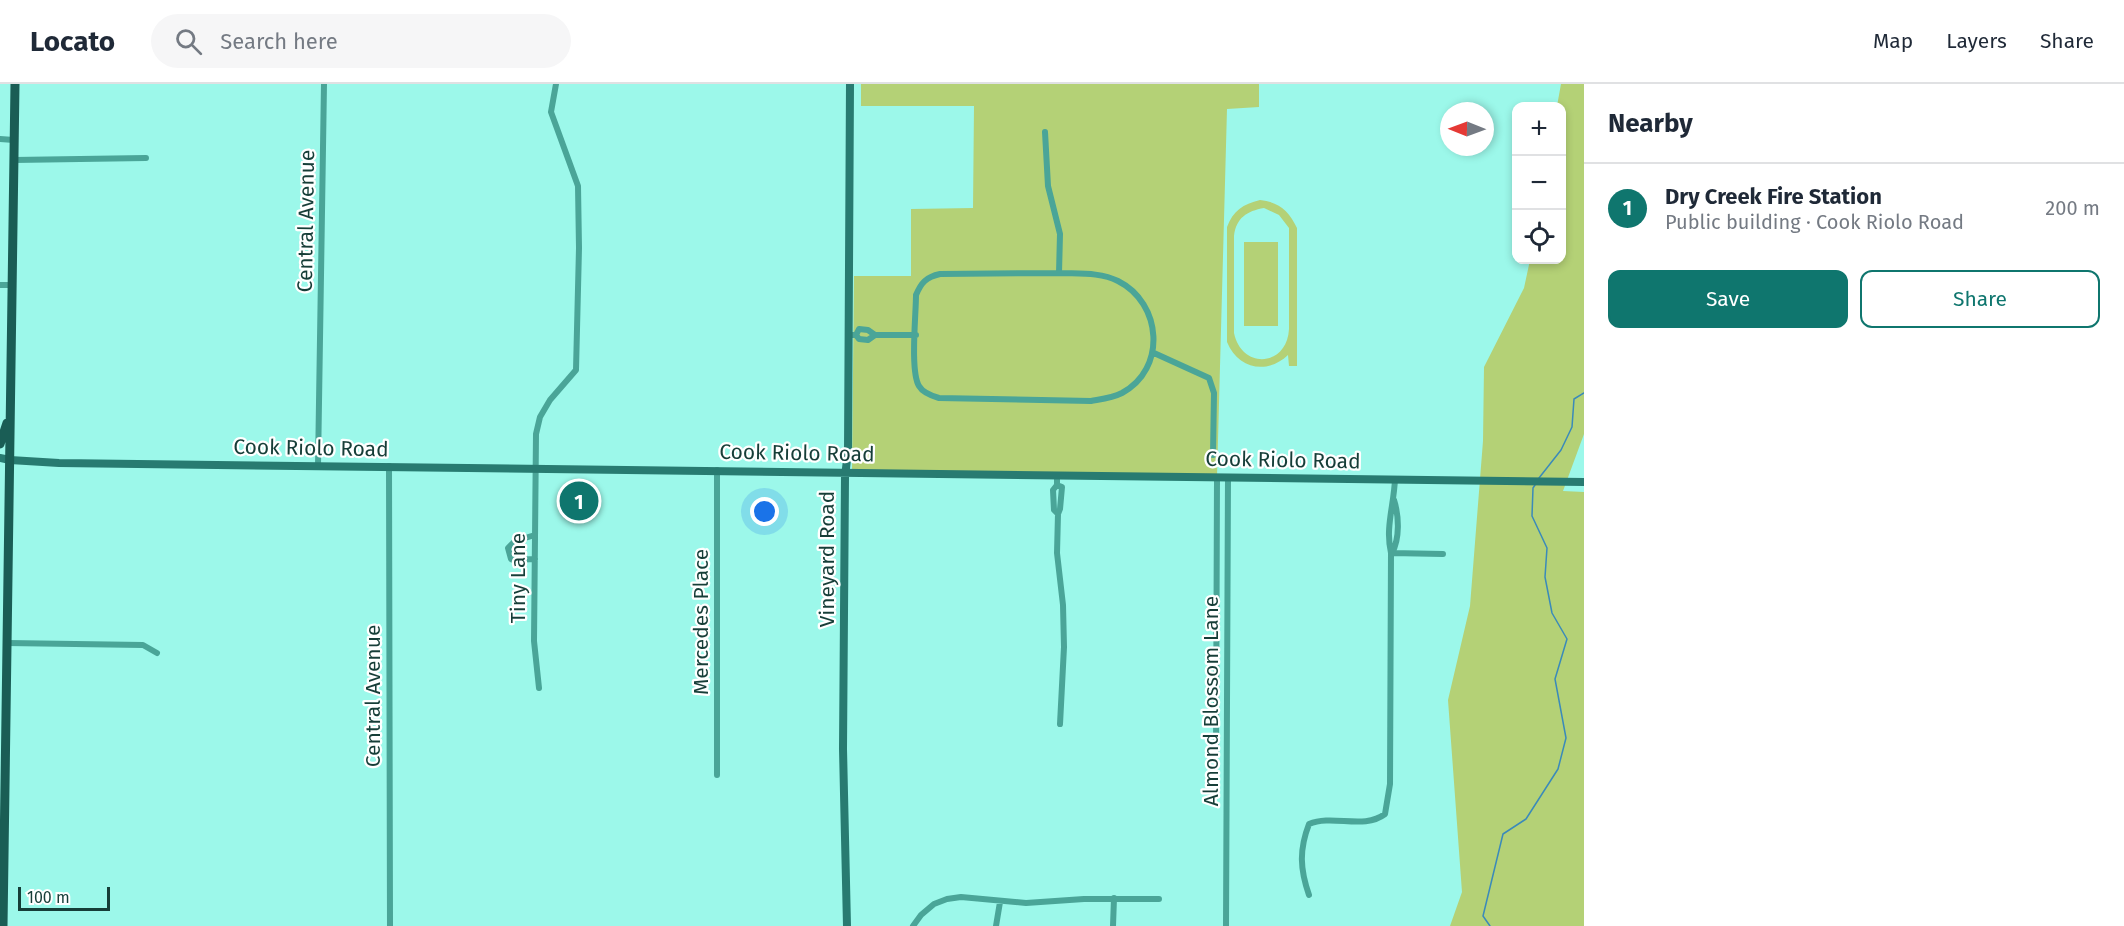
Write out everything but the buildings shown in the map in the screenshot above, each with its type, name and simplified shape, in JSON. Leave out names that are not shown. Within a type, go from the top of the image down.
[{"type":"main road","points":[[3,926],[2,819],[9,491],[3,460],[11,412],[15,84]]},
{"type":"main road","points":[[0,444],[11,412]]},
{"type":"main road","points":[[0,473],[9,491]]},
{"type":"street","name":"Central Avenue","points":[[318,466],[324,84]]},
{"type":"street","name":"Tiny Lane","points":[[539,688],[534,641],[536,434],[540,417],[550,400],[576,370],[578,186],[551,112],[556,84]]},
{"type":"street","name":"Vineyard Road","points":[[847,926],[843,749],[846,472],[852,335],[850,84]]},
{"type":"street","points":[[1045,132],[1048,186],[1060,234],[1059,273]]},
{"type":"street","points":[[0,139],[14,140]]},
{"type":"street","points":[[14,159],[146,158]]},
{"type":"street","points":[[940,274],[1099,275],[1118,281],[1136,294],[1148,310],[1154,329],[1154,353],[1138,380],[1123,392],[1107,399],[939,398],[928,394],[919,386],[915,373],[916,335],[916,295],[921,284],[929,277],[940,274]]},
{"type":"street","points":[[0,285],[12,285]]},
{"type":"street","points":[[852,335],[859,329],[868,330],[875,335],[916,335]]},
{"type":"street","points":[[1154,353],[1209,378],[1214,393],[1213,455]]},
{"type":"street","name":"Cook Riolo Road","points":[[3,460],[846,472],[1057,480],[1228,477],[1584,482]]},
{"type":"street","name":"Central Avenue","points":[[389,466],[390,926]]},
{"type":"street","name":"Mercedes Place","points":[[717,470],[717,775]]},
{"type":"street","points":[[1216,753],[1217,477]]},
{"type":"street","name":"Almond Blossom Lane","points":[[1226,926],[1228,477]]},
{"type":"street","points":[[1309,895],[1301,874],[1301,854],[1309,824],[1319,820],[1377,820],[1385,814],[1390,784],[1391,553],[1396,545],[1397,534],[1395,479]]},
{"type":"street","points":[[1057,480],[1053,489],[1057,500],[1054,510],[1058,514],[1058,554],[1064,647],[1060,724]]},
{"type":"street","points":[[535,535],[515,542],[508,548],[513,560],[535,559]]},
{"type":"street","points":[[1391,553],[1443,554]]},
{"type":"street","points":[[7,643],[143,645],[157,653]]},
{"type":"street","points":[[913,926],[927,909],[947,899],[976,897],[1000,902],[1026,903],[1114,898],[1159,899]]},
{"type":"street","points":[[1113,926],[1114,898]]},
{"type":"street","points":[[996,926],[1000,902]]},
{"type":"green space","points":[[861,84],[1259,84],[1259,107],[1227,109],[1217,477],[852,472],[854,276],[911,276],[911,209],[973,208],[974,106],[861,106]]},
{"type":"green space","points":[[1561,84],[1584,84],[1584,434],[1563,491],[1584,492],[1584,926],[1450,926],[1462,892],[1448,700],[1470,606],[1483,441],[1484,367],[1524,288],[1529,264],[1566,264],[1566,102],[1558,102]]},
{"type":"green space","points":[[1260,200],[1278,205],[1287,212],[1297,228],[1297,366],[1289,366],[1288,355],[1271,365],[1254,366],[1238,358],[1227,342],[1227,227],[1236,212]],"holes":[[[1264,208],[1279,215],[1289,228],[1289,329],[1281,351],[1273,357],[1254,358],[1239,345],[1234,333],[1235,230],[1243,216],[1252,211]]]},
{"type":"green space","points":[[1244,242],[1278,242],[1278,326],[1244,326]]},
{"type":"waterway","points":[[1539,478],[1561,450],[1572,427],[1574,399],[1584,393]]},
{"type":"waterway","points":[[1490,926],[1483,916],[1503,834],[1526,819],[1558,769],[1566,738],[1555,679],[1567,639],[1552,613],[1545,577],[1547,548],[1532,516],[1535,485]]},
{"type":"place","name":"Dry Creek Fire Station","points":[[579,501]]}]
